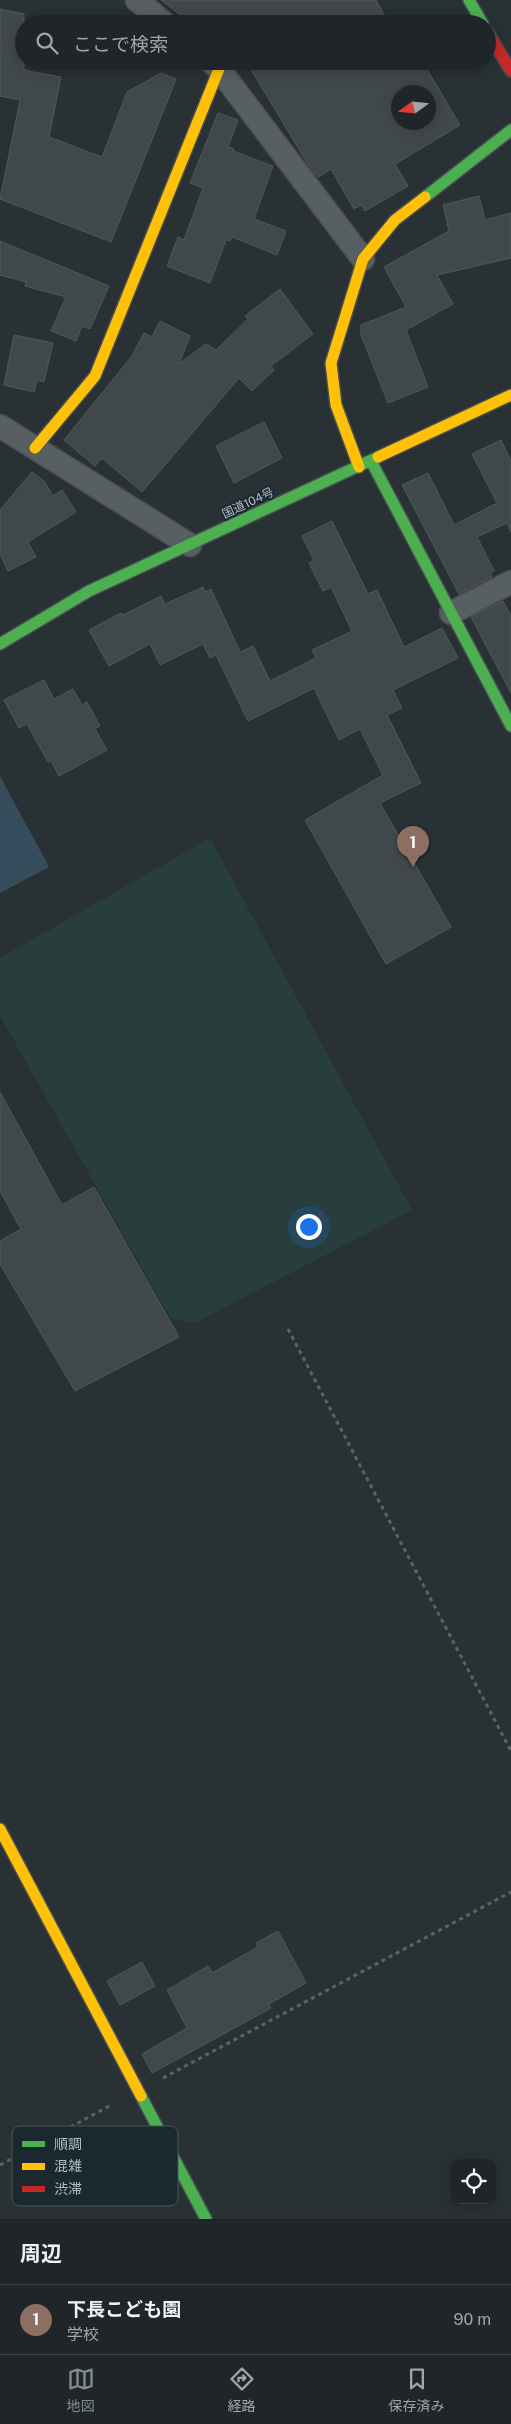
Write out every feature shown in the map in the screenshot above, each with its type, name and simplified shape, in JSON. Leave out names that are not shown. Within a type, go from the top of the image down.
[{"type":"main road","points":[[469,0],[478,15]]},
{"type":"main road","points":[[496,46],[511,71]]},
{"type":"main road","points":[[35,448],[95,376],[213,70]]},
{"type":"main road","points":[[359,467],[336,405],[331,363],[363,259],[395,220],[511,130]]},
{"type":"main road","name":"国道104号","points":[[0,644],[89,590],[359,467],[511,395]]},
{"type":"main road","points":[[371,461],[511,726]]},
{"type":"main road","points":[[0,1829],[156,2126]]},
{"type":"main road","points":[[178,2167],[206,2219]]},
{"type":"street","points":[[137,0],[155,15]]},
{"type":"street","points":[[219,70],[363,259]]},
{"type":"street","points":[[0,426],[190,545]]},
{"type":"street","points":[[450,613],[511,582]]},
{"type":"path","points":[[288,1329],[511,1751]]},
{"type":"path","points":[[72,2126],[511,1892]]},
{"type":"path","points":[[0,2165],[12,2159]]},
{"type":"green space","points":[[210,838],[412,1210],[195,1323],[171,1319],[0,1016],[0,958]]},
{"type":"water","points":[[0,776],[49,867],[0,893]]},
{"type":"building","points":[[161,0],[376,0],[384,15],[180,15]]},
{"type":"building","points":[[0,9],[24,14],[15,15],[15,70],[61,77],[49,137],[102,157],[127,92],[161,73],[176,79],[111,242],[0,199],[20,100],[0,96]]},
{"type":"building","points":[[251,70],[427,70],[460,125],[395,164],[408,186],[365,211],[361,205],[354,209],[331,169],[318,177],[309,166]]},
{"type":"building","points":[[218,113],[238,120],[228,147],[234,149],[233,151],[273,166],[254,219],[286,231],[277,255],[232,237],[230,241],[226,240],[210,283],[167,266],[178,237],[184,240],[203,188],[190,183]]},
{"type":"building","points":[[479,196],[485,220],[511,213],[511,258],[437,275],[453,304],[406,330],[428,387],[388,403],[361,335],[361,325],[406,307],[384,267],[449,231],[443,205]]},
{"type":"building","points":[[0,241],[109,286],[90,329],[82,326],[76,341],[51,331],[66,297],[25,286],[26,282],[0,275]]},
{"type":"building","points":[[280,289],[313,334],[271,366],[274,370],[252,391],[239,378],[142,492],[102,458],[95,466],[64,440],[132,356],[144,333],[152,337],[160,321],[190,336],[179,364],[206,344],[216,350],[248,319],[245,316]]},
{"type":"building","points":[[14,335],[53,343],[44,382],[37,380],[34,392],[4,385]]},
{"type":"building","points":[[264,422],[282,458],[234,483],[216,446]]},
{"type":"building","points":[[501,440],[511,461],[511,532],[507,523],[477,537],[494,571],[490,573],[492,577],[459,594],[402,485],[428,473],[454,525],[497,503],[472,454]]},
{"type":"building","points":[[32,472],[45,482],[53,496],[62,490],[76,512],[28,542],[36,557],[8,571],[0,554],[0,510]]},
{"type":"building","points":[[332,521],[368,594],[377,590],[404,647],[442,628],[458,658],[393,690],[402,708],[387,715],[421,783],[380,803],[451,927],[386,964],[305,820],[383,775],[360,729],[339,740],[314,688],[248,721],[216,655],[210,658],[203,644],[160,665],[150,644],[109,666],[89,630],[121,613],[123,615],[161,596],[165,604],[203,587],[205,592],[211,589],[240,652],[253,646],[270,681],[316,658],[312,650],[352,631],[331,587],[323,591],[309,563],[314,560],[302,536]]},
{"type":"building","points":[[503,601],[511,616],[511,693],[471,617]]},
{"type":"building","points":[[44,680],[54,699],[73,689],[82,705],[87,702],[100,726],[95,729],[107,750],[59,776],[51,761],[48,762],[27,724],[19,728],[4,700]]},
{"type":"building","points":[[0,1092],[62,1205],[94,1187],[179,1337],[75,1391],[0,1264],[0,1241],[21,1229],[0,1191]]},
{"type":"building","points":[[278,1931],[306,1983],[269,2004],[271,2008],[152,2073],[142,2054],[187,2028],[167,1990],[208,1966],[212,1973],[258,1947],[256,1943]]},
{"type":"building","points":[[142,1962],[155,1986],[120,2005],[107,1981]]},
{"type":"traffic: fast","points":[[469,0],[478,15]]},
{"type":"traffic: fast","points":[[425,197],[511,130]]},
{"type":"traffic: fast","points":[[0,644],[89,591],[378,457]]},
{"type":"traffic: fast","points":[[371,461],[511,726]]},
{"type":"traffic: fast","points":[[141,2096],[157,2126]]},
{"type":"traffic: fast","points":[[178,2166],[206,2219]]},
{"type":"traffic: slow","points":[[35,448],[95,376],[219,70]]},
{"type":"traffic: slow","points":[[359,467],[336,405],[331,363],[363,259],[395,220],[425,197]]},
{"type":"traffic: slow","points":[[378,457],[511,395]]},
{"type":"traffic: slow","points":[[0,1829],[141,2096]]},
{"type":"traffic: jam","points":[[496,46],[511,71]]},
{"type":"place","name":"下長こども園","points":[[413,867]]}]
